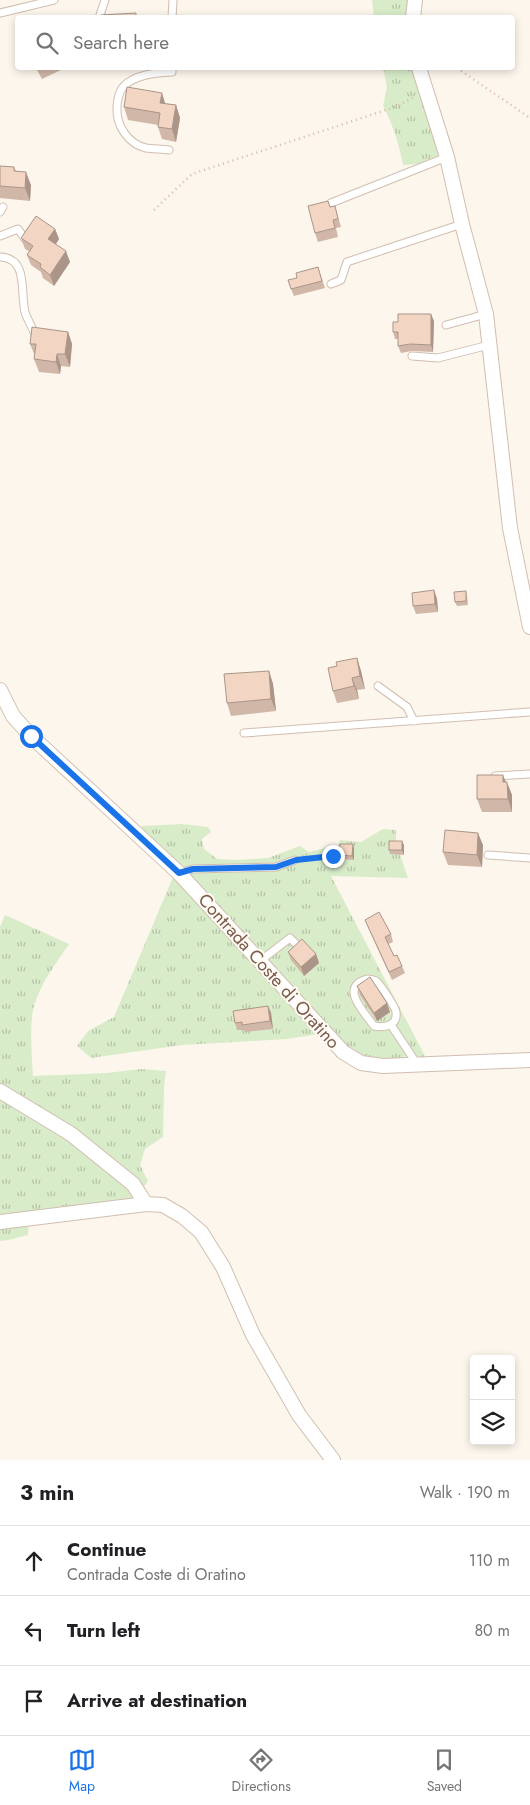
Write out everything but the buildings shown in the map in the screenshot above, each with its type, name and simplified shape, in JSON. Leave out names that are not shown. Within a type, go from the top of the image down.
[{"type":"street","points":[[414,15],[415,0]]},
{"type":"street","points":[[420,70],[447,157],[462,224],[486,314],[510,528],[530,626]]},
{"type":"street","name":"Contrada Coste di Oratino","points":[[0,690],[13,716],[31,736],[179,873],[342,1052],[361,1063],[383,1066],[530,1060]]},
{"type":"street","points":[[0,1091],[71,1134],[133,1184],[146,1204]]},
{"type":"street","points":[[0,1222],[146,1204],[163,1205],[182,1216],[201,1232],[223,1267],[254,1335],[294,1407],[333,1460]]},
{"type":"lane","points":[[0,14],[54,0]]},
{"type":"lane","points":[[100,15],[105,0]]},
{"type":"lane","points":[[172,0],[172,15]]},
{"type":"lane","points":[[170,150],[144,148],[129,139],[119,124],[117,110],[118,98],[124,86],[138,78],[172,72],[172,70]]},
{"type":"lane","points":[[331,203],[447,157]]},
{"type":"lane","points":[[331,284],[341,280],[347,262],[462,224]]},
{"type":"lane","points":[[0,236],[18,229],[25,239]]},
{"type":"lane","points":[[0,257],[13,260],[20,269],[24,287],[25,311],[35,334],[44,335]]},
{"type":"lane","points":[[446,325],[486,314]]},
{"type":"lane","points":[[412,356],[438,358],[489,345]]},
{"type":"lane","points":[[378,686],[407,707],[414,721]]},
{"type":"lane","points":[[244,734],[530,712]]},
{"type":"lane","points":[[484,777],[530,774]]},
{"type":"lane","points":[[488,855],[530,858]]},
{"type":"lane","points":[[179,873],[193,869],[276,867],[296,860]]},
{"type":"lane","points":[[260,961],[290,938],[295,943]]},
{"type":"lane","points":[[361,980],[375,981],[396,1010],[396,1018],[391,1025],[383,1028],[374,1026],[354,998],[356,985],[361,980]]},
{"type":"lane","points":[[391,1025],[417,1065]]},
{"type":"path","points":[[460,70],[530,118]]},
{"type":"path","points":[[154,210],[192,174],[395,107],[426,90]]},
{"type":"path","points":[[296,860],[333,856]]},
{"type":"green space","points":[[372,0],[409,0],[408,15],[374,15]]},
{"type":"green space","points":[[383,70],[413,70],[440,155],[418,164],[403,165],[390,120],[383,106],[387,87]]},
{"type":"green space","points":[[182,824],[208,827],[211,832],[202,839],[204,849],[217,859],[237,860],[268,858],[300,846],[309,852],[338,845],[340,840],[361,842],[383,829],[396,830],[396,842],[408,878],[331,876],[426,1058],[422,1059],[414,1054],[403,1057],[403,1064],[361,1061],[319,1034],[287,1039],[182,1045],[91,1058],[77,1046],[88,1031],[114,1017],[173,877],[150,855],[141,826]]},
{"type":"green space","points":[[5,915],[69,944],[45,981],[32,1013],[33,1076],[107,1073],[141,1069],[166,1071],[163,1137],[145,1149],[140,1165],[148,1181],[134,1201],[29,1214],[28,1235],[0,1241],[0,927]]},
{"type":"route","points":[[31,736],[179,873],[193,869],[276,867],[296,860],[333,856]]}]
